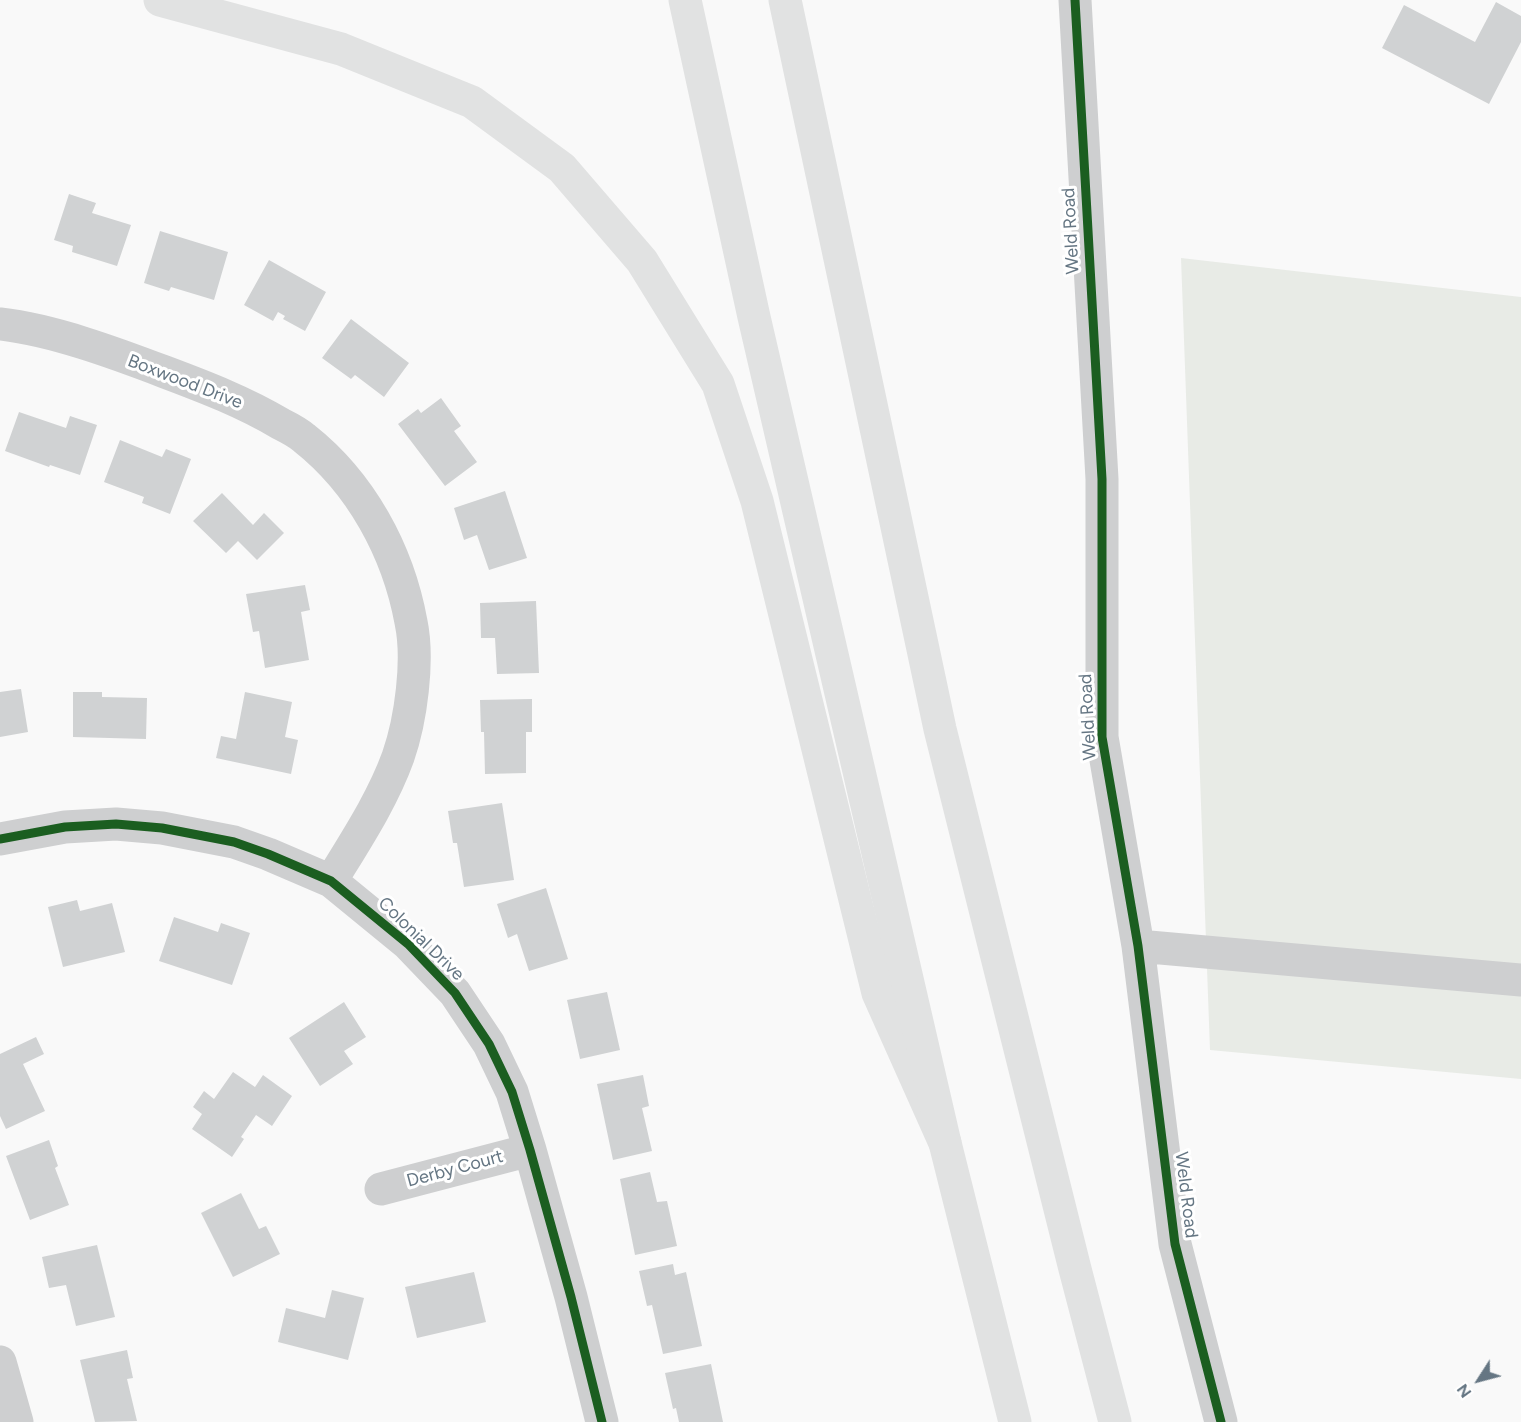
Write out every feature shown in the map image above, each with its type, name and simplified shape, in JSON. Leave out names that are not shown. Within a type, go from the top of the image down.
[{"type":"main road","points":[[160,0],[341,49],[472,102],[562,168],[642,261],[718,384],[757,501],[878,993],[945,1143]]},
{"type":"main road","points":[[685,0],[756,329],[945,1143],[1015,1422]]},
{"type":"main road","points":[[785,0],[940,729],[1115,1422]]},
{"type":"street","name":"Weld Road","points":[[1075,0],[1102,479],[1102,737],[1138,946],[1175,1244],[1221,1422]]},
{"type":"street","name":"Boxwood Drive","points":[[0,324],[17,326],[80,343],[227,395],[303,437],[356,490],[396,567],[412,624],[413,667],[410,707],[398,755],[382,794],[331,880]]},
{"type":"street","name":"Colonial Drive","points":[[0,839],[65,827],[116,824],[162,828],[234,842],[331,880],[408,944],[455,993],[489,1044],[507,1082],[530,1150],[602,1422]]},
{"type":"street","points":[[1138,946],[1521,980]]},
{"type":"street","name":"Derby Court","points":[[381,1189],[530,1150]]},
{"type":"street","points":[[0,1362],[17,1422]]},
{"type":"shaded area","points":[[1181,258],[1521,297],[1521,1079],[1210,1050]]},
{"type":"building","points":[[1496,2],[1521,16],[1521,42],[1489,104],[1382,48],[1404,5],[1475,42]]},
{"type":"building","points":[[69,194],[96,203],[92,213],[131,225],[117,266],[72,252],[73,246],[54,240]]},
{"type":"building","points":[[160,231],[228,252],[214,300],[171,287],[169,291],[144,283]]},
{"type":"building","points":[[269,260],[326,292],[305,331],[283,319],[285,316],[278,312],[273,321],[244,305]]},
{"type":"building","points":[[351,319],[409,363],[384,397],[355,375],[351,379],[322,358]]},
{"type":"building","points":[[441,398],[461,426],[454,431],[477,462],[445,486],[398,424],[418,409],[421,413]]},
{"type":"building","points":[[19,412],[66,428],[70,416],[97,425],[80,475],[50,465],[49,467],[5,451]]},
{"type":"building","points":[[120,440],[162,457],[166,449],[191,459],[170,514],[142,503],[144,497],[104,482]]},
{"type":"building","points":[[505,491],[527,558],[489,570],[477,535],[464,540],[454,508]]},
{"type":"building","points":[[222,493],[253,525],[264,513],[284,533],[257,560],[238,541],[226,553],[193,521]]},
{"type":"building","points":[[305,585],[310,610],[301,612],[309,660],[265,668],[259,631],[253,632],[246,594]]},
{"type":"building","points":[[536,601],[539,673],[497,674],[495,638],[481,638],[480,603]]},
{"type":"building","points":[[21,689],[28,732],[0,737],[0,692]]},
{"type":"building","points":[[73,692],[102,692],[102,697],[147,698],[146,739],[73,737]]},
{"type":"building","points":[[245,692],[292,702],[285,737],[298,740],[291,774],[216,758],[221,736],[236,739]]},
{"type":"building","points":[[532,699],[532,732],[526,732],[526,773],[485,774],[484,732],[481,732],[480,700]]},
{"type":"building","points":[[502,803],[514,880],[464,887],[457,843],[453,843],[448,811]]},
{"type":"building","points":[[546,888],[568,959],[529,971],[517,934],[508,938],[497,904]]},
{"type":"building","points":[[77,900],[80,911],[112,903],[125,952],[63,967],[48,907]]},
{"type":"building","points":[[174,917],[218,932],[221,923],[250,933],[232,985],[159,961]]},
{"type":"building","points":[[607,992],[620,1050],[580,1059],[567,1000]]},
{"type":"building","points":[[344,1002],[366,1037],[344,1051],[353,1064],[320,1086],[289,1038]]},
{"type":"building","points":[[36,1037],[44,1054],[23,1064],[45,1111],[6,1129],[0,1116],[0,1054]]},
{"type":"building","points":[[233,1072],[255,1087],[263,1075],[292,1096],[272,1126],[256,1115],[241,1137],[244,1139],[232,1157],[192,1129],[202,1114],[193,1107],[204,1091],[214,1099]]},
{"type":"building","points":[[643,1075],[649,1106],[642,1108],[652,1151],[613,1160],[597,1084]]},
{"type":"building","points":[[49,1140],[58,1166],[55,1168],[69,1205],[30,1220],[6,1156]]},
{"type":"building","points":[[650,1172],[657,1202],[667,1201],[677,1246],[635,1255],[620,1179]]},
{"type":"building","points":[[241,1193],[259,1229],[266,1226],[280,1254],[233,1277],[201,1213]]},
{"type":"building","points":[[97,1245],[115,1317],[76,1326],[66,1285],[49,1288],[42,1257]]},
{"type":"building","points":[[673,1264],[675,1275],[686,1272],[702,1346],[663,1354],[652,1305],[647,1306],[639,1271]]},
{"type":"building","points":[[474,1272],[486,1322],[417,1338],[405,1287]]},
{"type":"building","points":[[332,1290],[364,1298],[348,1360],[278,1342],[286,1308],[325,1318]]},
{"type":"building","points":[[127,1350],[133,1378],[127,1379],[137,1421],[95,1422],[80,1360]]},
{"type":"building","points":[[711,1364],[723,1422],[679,1422],[676,1408],[673,1409],[665,1373]]},
{"type":"cycle path","points":[[1075,0],[1102,479],[1102,737],[1138,946],[1175,1244],[1221,1422]]},
{"type":"cycle path","points":[[0,839],[65,827],[116,824],[162,828],[234,842],[331,881],[408,944],[455,993],[489,1044],[512,1092],[571,1297],[602,1422]]}]
